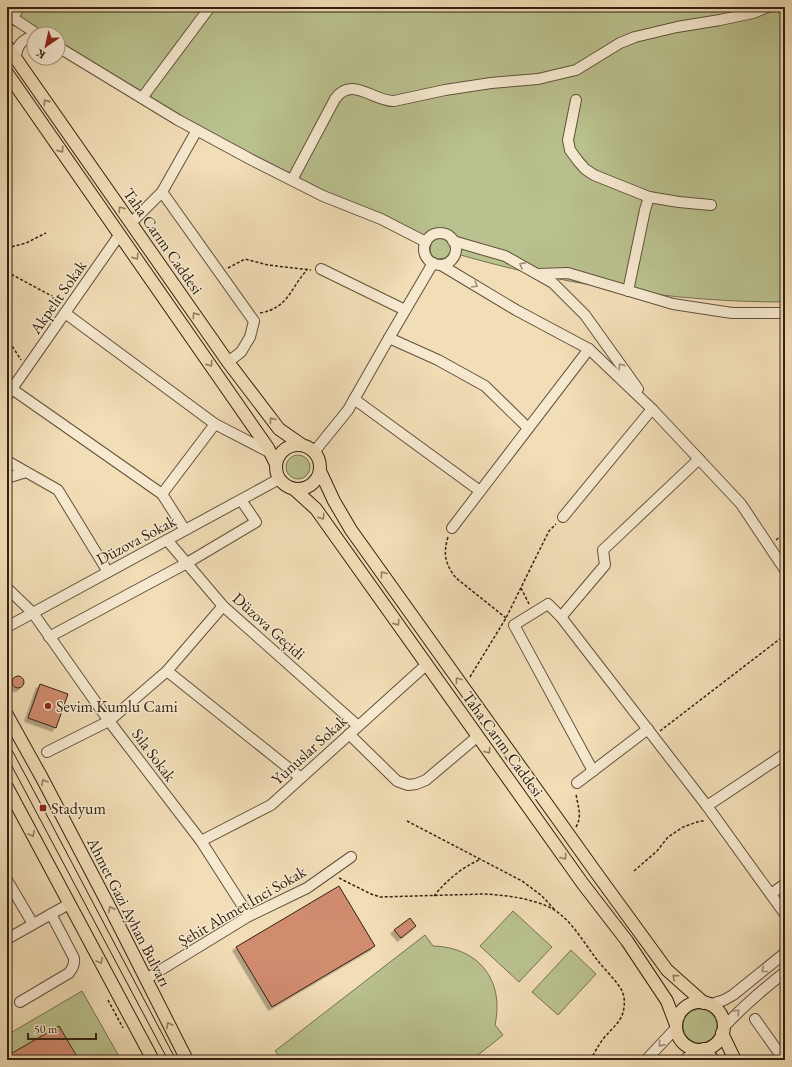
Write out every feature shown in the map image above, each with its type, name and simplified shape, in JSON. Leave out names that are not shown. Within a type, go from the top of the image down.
[{"type":"main road","name":"Taha Carım Caddesi","points":[[7,46],[228,362],[279,429],[302,445]]},
{"type":"main road","name":"Taha Carım Caddesi","points":[[7,73],[120,234],[273,458]]},
{"type":"main road","points":[[302,445],[314,452],[319,460],[320,471],[315,482],[310,486],[294,489],[288,487],[279,479],[273,458],[285,448],[302,445]]},
{"type":"main road","name":"Taha Carım Caddesi","points":[[320,471],[334,501],[351,530],[667,970],[707,1004]]},
{"type":"main road","name":"Taha Carım Caddesi","points":[[294,489],[316,510],[583,884],[627,941],[667,1001],[676,1026]]},
{"type":"main road","name":"Ahmet Gazi Ayhan Bulvarı","points":[[7,716],[94,876],[187,1060]]},
{"type":"main road","points":[[7,787],[153,1060]]},
{"type":"main road","points":[[723,1030],[717,1043],[701,1049],[690,1048],[681,1041],[678,1036],[676,1026],[683,1009],[693,1004],[707,1004],[721,1016],[723,1030],[735,1060]]},
{"type":"main road","points":[[701,1049],[713,1060]]},
{"type":"street","points":[[19,7],[10,16],[26,27]]},
{"type":"street","points":[[142,98],[210,7]]},
{"type":"street","points":[[292,180],[335,100],[339,94],[344,91],[356,89],[394,101],[445,90],[538,79],[576,70],[620,44],[635,37],[677,27],[753,13],[768,7]]},
{"type":"street","points":[[16,58],[18,46],[26,39]]},
{"type":"street","points":[[66,52],[142,98],[250,160],[323,196],[381,219],[426,242]]},
{"type":"street","points":[[576,100],[568,140],[570,150],[585,169],[594,175],[649,197],[711,205]]},
{"type":"street","points":[[131,223],[162,192],[197,130]]},
{"type":"street","points":[[162,192],[254,321],[250,338],[241,352],[228,362]]},
{"type":"street","points":[[628,291],[649,197]]},
{"type":"street","name":"Akpelit Sokak","points":[[10,393],[120,234]]},
{"type":"street","points":[[314,452],[348,410],[405,310],[437,264],[449,262],[454,256],[456,248],[453,241],[447,235],[439,234],[431,236],[426,242],[424,250],[427,258],[437,264],[516,310],[589,349],[652,409],[741,504],[785,570]]},
{"type":"street","points":[[453,241],[505,256],[553,283],[585,315],[652,409]]},
{"type":"street","points":[[321,270],[405,310]]},
{"type":"street","points":[[538,274],[568,273],[673,304],[732,314],[785,313]]},
{"type":"street","points":[[67,309],[215,424],[273,458]]},
{"type":"street","points":[[389,338],[438,360],[485,386],[528,428]]},
{"type":"street","points":[[452,528],[589,349]]},
{"type":"street","points":[[10,393],[162,494],[186,530]]},
{"type":"street","points":[[354,399],[480,491]]},
{"type":"street","points":[[563,517],[652,409]]},
{"type":"street","points":[[162,494],[215,424]]},
{"type":"street","points":[[561,617],[606,565],[603,550],[699,459]]},
{"type":"street","points":[[7,461],[58,490],[108,572]]},
{"type":"street","points":[[7,478],[26,472]]},
{"type":"street","name":"Düzova Sokak","points":[[7,627],[279,479]]},
{"type":"street","points":[[49,637],[188,564],[256,522],[241,500]]},
{"type":"street","name":"Düzova Geçidi","points":[[167,540],[223,606],[358,726]]},
{"type":"street","name":"Sıla Sokak","points":[[7,588],[33,613],[109,721],[201,841],[249,916]]},
{"type":"street","points":[[593,771],[514,625],[548,604],[561,617],[718,820],[785,914]]},
{"type":"street","points":[[47,752],[109,721],[167,671],[223,606]]},
{"type":"street","name":"Yunuslar Sokak","points":[[201,841],[271,805],[426,664]]},
{"type":"street","points":[[167,671],[301,778]]},
{"type":"street","points":[[577,783],[651,733]]},
{"type":"street","points":[[349,734],[397,781],[408,786],[426,780],[478,736]]},
{"type":"street","points":[[707,806],[785,754]]},
{"type":"street","name":"Şehit Ahmet İnci Sokak","points":[[146,979],[249,916],[307,888],[351,857]]},
{"type":"street","points":[[7,880],[33,924]]},
{"type":"street","points":[[771,894],[785,884]]},
{"type":"street","points":[[7,939],[69,904]]},
{"type":"street","points":[[20,1002],[69,972],[73,968],[74,961],[72,955],[51,914]]},
{"type":"street","points":[[707,1004],[724,1000],[733,995],[785,953]]},
{"type":"street","points":[[723,1030],[740,1009],[785,972]]},
{"type":"street","points":[[755,1019],[784,1060]]},
{"type":"street","points":[[646,1060],[676,1026]]},
{"type":"street","points":[[684,1060],[701,1049]]},
{"type":"path","points":[[7,248],[26,243],[46,233]]},
{"type":"path","points":[[219,272],[246,259],[268,265],[307,270],[300,277],[283,303],[277,308],[249,315]]},
{"type":"path","points":[[7,272],[67,309]]},
{"type":"path","points":[[7,338],[27,368]]},
{"type":"path","points":[[464,688],[506,618],[549,531],[563,517]]},
{"type":"path","points":[[452,528],[447,538],[446,549],[446,560],[450,569],[456,578],[506,618]]},
{"type":"path","points":[[521,587],[533,613]]},
{"type":"path","points":[[651,733],[785,635]]},
{"type":"path","points":[[569,834],[578,824],[580,817],[576,792],[577,783]]},
{"type":"path","points":[[634,871],[657,851],[668,837],[683,827],[700,821],[718,820]]},
{"type":"path","points":[[407,821],[510,874],[542,896],[557,912]]},
{"type":"path","points":[[434,896],[446,882],[459,871],[480,859]]},
{"type":"path","points":[[329,872],[371,894],[380,897],[484,894],[509,896],[544,905],[563,916],[622,990],[624,996],[624,1009],[620,1020],[604,1039],[591,1060]]},
{"type":"green space","points":[[7,7],[785,7],[785,302],[700,299],[658,295],[574,282],[450,252],[446,258],[438,259],[431,254],[431,245],[278,172],[66,53],[66,26],[26,26],[26,30],[7,23]]},
{"type":"green space","points":[[293,455],[303,455],[310,462],[310,472],[303,479],[293,479],[286,472],[286,462]]},
{"type":"green space","points":[[513,911],[552,947],[519,982],[480,946]]},
{"type":"green space","points":[[425,935],[433,946],[463,952],[485,969],[492,980],[496,994],[497,1009],[495,1025],[503,1035],[472,1060],[282,1060],[275,1051]]},
{"type":"green space","points":[[571,950],[596,974],[558,1015],[532,992]]},
{"type":"green space","points":[[82,991],[121,1060],[7,1060],[7,1035]]},
{"type":"green space","points":[[700,1009],[712,1014],[717,1026],[712,1038],[700,1043],[688,1038],[683,1026],[688,1014]]},
{"type":"building","points":[[20,676],[23,677],[23,687],[16,688],[13,687],[12,680],[13,677]]},
{"type":"building","name":"Sevim Kumlu Cami","points":[[40,684],[68,694],[56,728],[28,718]]},
{"type":"building","points":[[339,886],[375,946],[272,1007],[236,947]]},
{"type":"building","points":[[410,918],[416,926],[401,938],[394,930]]},
{"type":"building","points":[[59,1026],[79,1060],[7,1060],[7,1056]]},
{"type":"tram line","points":[[7,741],[176,1060]]},
{"type":"tram line","points":[[7,757],[168,1060]]},
{"type":"place","name":"Sevim Kumlu Cami","points":[[48,706]]},
{"type":"place","name":"Stadyum","points":[[43,808]]}]
